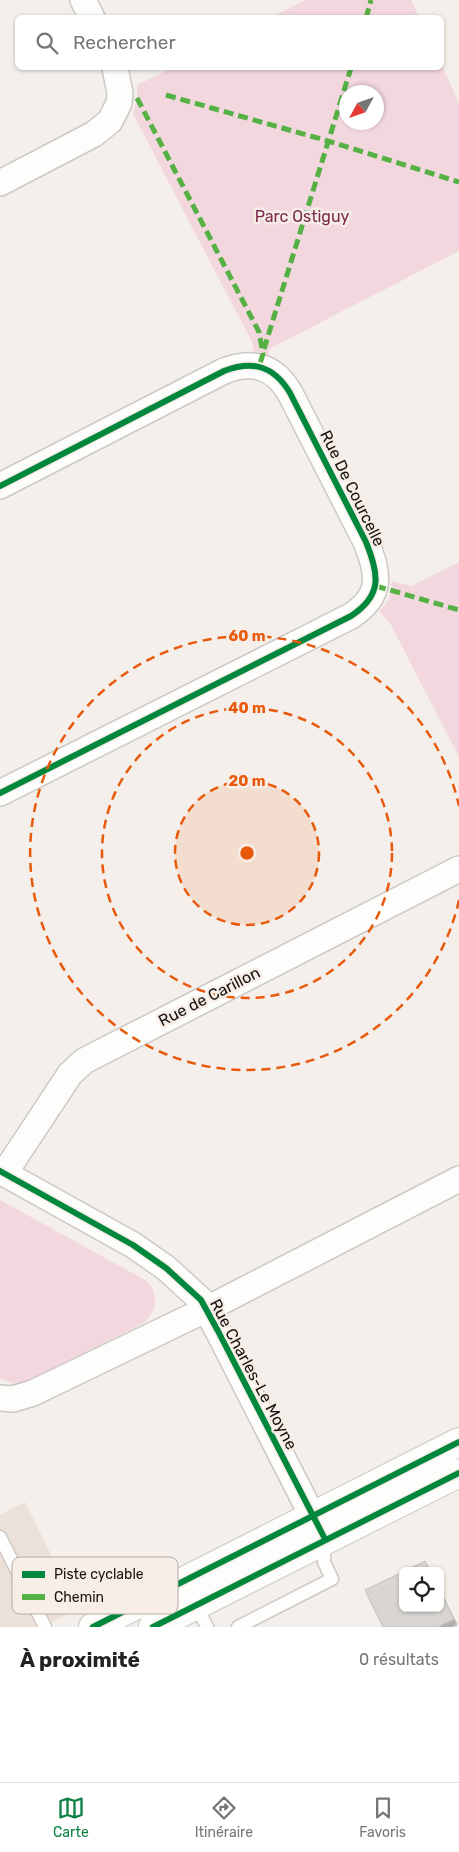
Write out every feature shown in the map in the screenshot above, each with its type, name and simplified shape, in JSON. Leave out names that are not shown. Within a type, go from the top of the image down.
[{"type":"main road","points":[[153,1627],[201,1616],[319,1528],[459,1442]]},
{"type":"main road","points":[[178,1590],[319,1528],[459,1473]]},
{"type":"main road","points":[[93,1627],[123,1614]]},
{"type":"street","points":[[83,0],[90,15]]},
{"type":"street","points":[[0,183],[94,134],[110,122],[119,103],[120,93],[115,70]]},
{"type":"street","name":"Rue De Courcelle","points":[[0,486],[224,371],[240,366],[259,367],[272,372],[278,377],[290,394],[366,542],[374,563],[376,579],[374,594],[370,600],[351,616],[0,793]]},
{"type":"street","name":"Rue de Carillon","points":[[2,1173],[70,1074],[84,1060],[459,869]]},
{"type":"street","name":"Rue Charles-Le Moyne","points":[[2,1173],[140,1250],[192,1291],[206,1309],[319,1528]]},
{"type":"street","points":[[206,1309],[459,1179]]},
{"type":"street","name":"Rue Charles-Le Moyne","points":[[0,1398],[13,1399],[33,1393],[206,1309]]},
{"type":"lane","points":[[238,1627],[332,1579],[324,1562],[319,1528]]},
{"type":"lane","points":[[0,1537],[12,1561]]},
{"type":"lane","points":[[38,1614],[45,1627]]},
{"type":"shaded area","points":[[25,1502],[52,1557],[12,1557],[12,1614],[68,1614],[43,1627],[0,1627],[0,1515]]},
{"type":"green space","points":[[306,0],[411,0],[418,15],[275,15]]},
{"type":"green space","name":"Parc Ostiguy","points":[[168,70],[444,70],[459,103],[459,251],[269,349],[269,358],[254,354],[252,342],[133,114],[137,98],[137,85]]},
{"type":"green space","points":[[459,562],[459,757],[390,623],[379,611],[389,598],[391,581],[412,586]]},
{"type":"green space","points":[[0,1200],[145,1280],[150,1285],[155,1297],[154,1308],[151,1314],[142,1324],[24,1383],[15,1384],[0,1378]]},
{"type":"building","points":[[425,1561],[428,1567],[413,1567]]},
{"type":"building","points":[[399,1574],[399,1612],[444,1612],[444,1599],[454,1619],[437,1627],[383,1627],[365,1590]]},
{"type":"marked path","points":[[367,15],[371,0]]},
{"type":"marked path","points":[[264,349],[350,70]]},
{"type":"marked path","points":[[166,95],[328,141],[459,182]]},
{"type":"marked path","points":[[137,98],[259,332],[263,354],[259,367]]},
{"type":"marked path","points":[[376,586],[459,610]]},
{"type":"cycle path","points":[[0,486],[224,371],[244,366],[262,368],[270,371],[277,377],[290,393],[366,542],[374,564],[375,574],[373,592],[369,600],[351,616],[0,793]]},
{"type":"cycle path","points":[[0,1171],[133,1245],[166,1268],[201,1300],[325,1539]]},
{"type":"cycle path","points":[[178,1584],[459,1442]]},
{"type":"cycle path","points":[[153,1627],[459,1473]]},
{"type":"cycle path","points":[[93,1627],[119,1614]]}]
